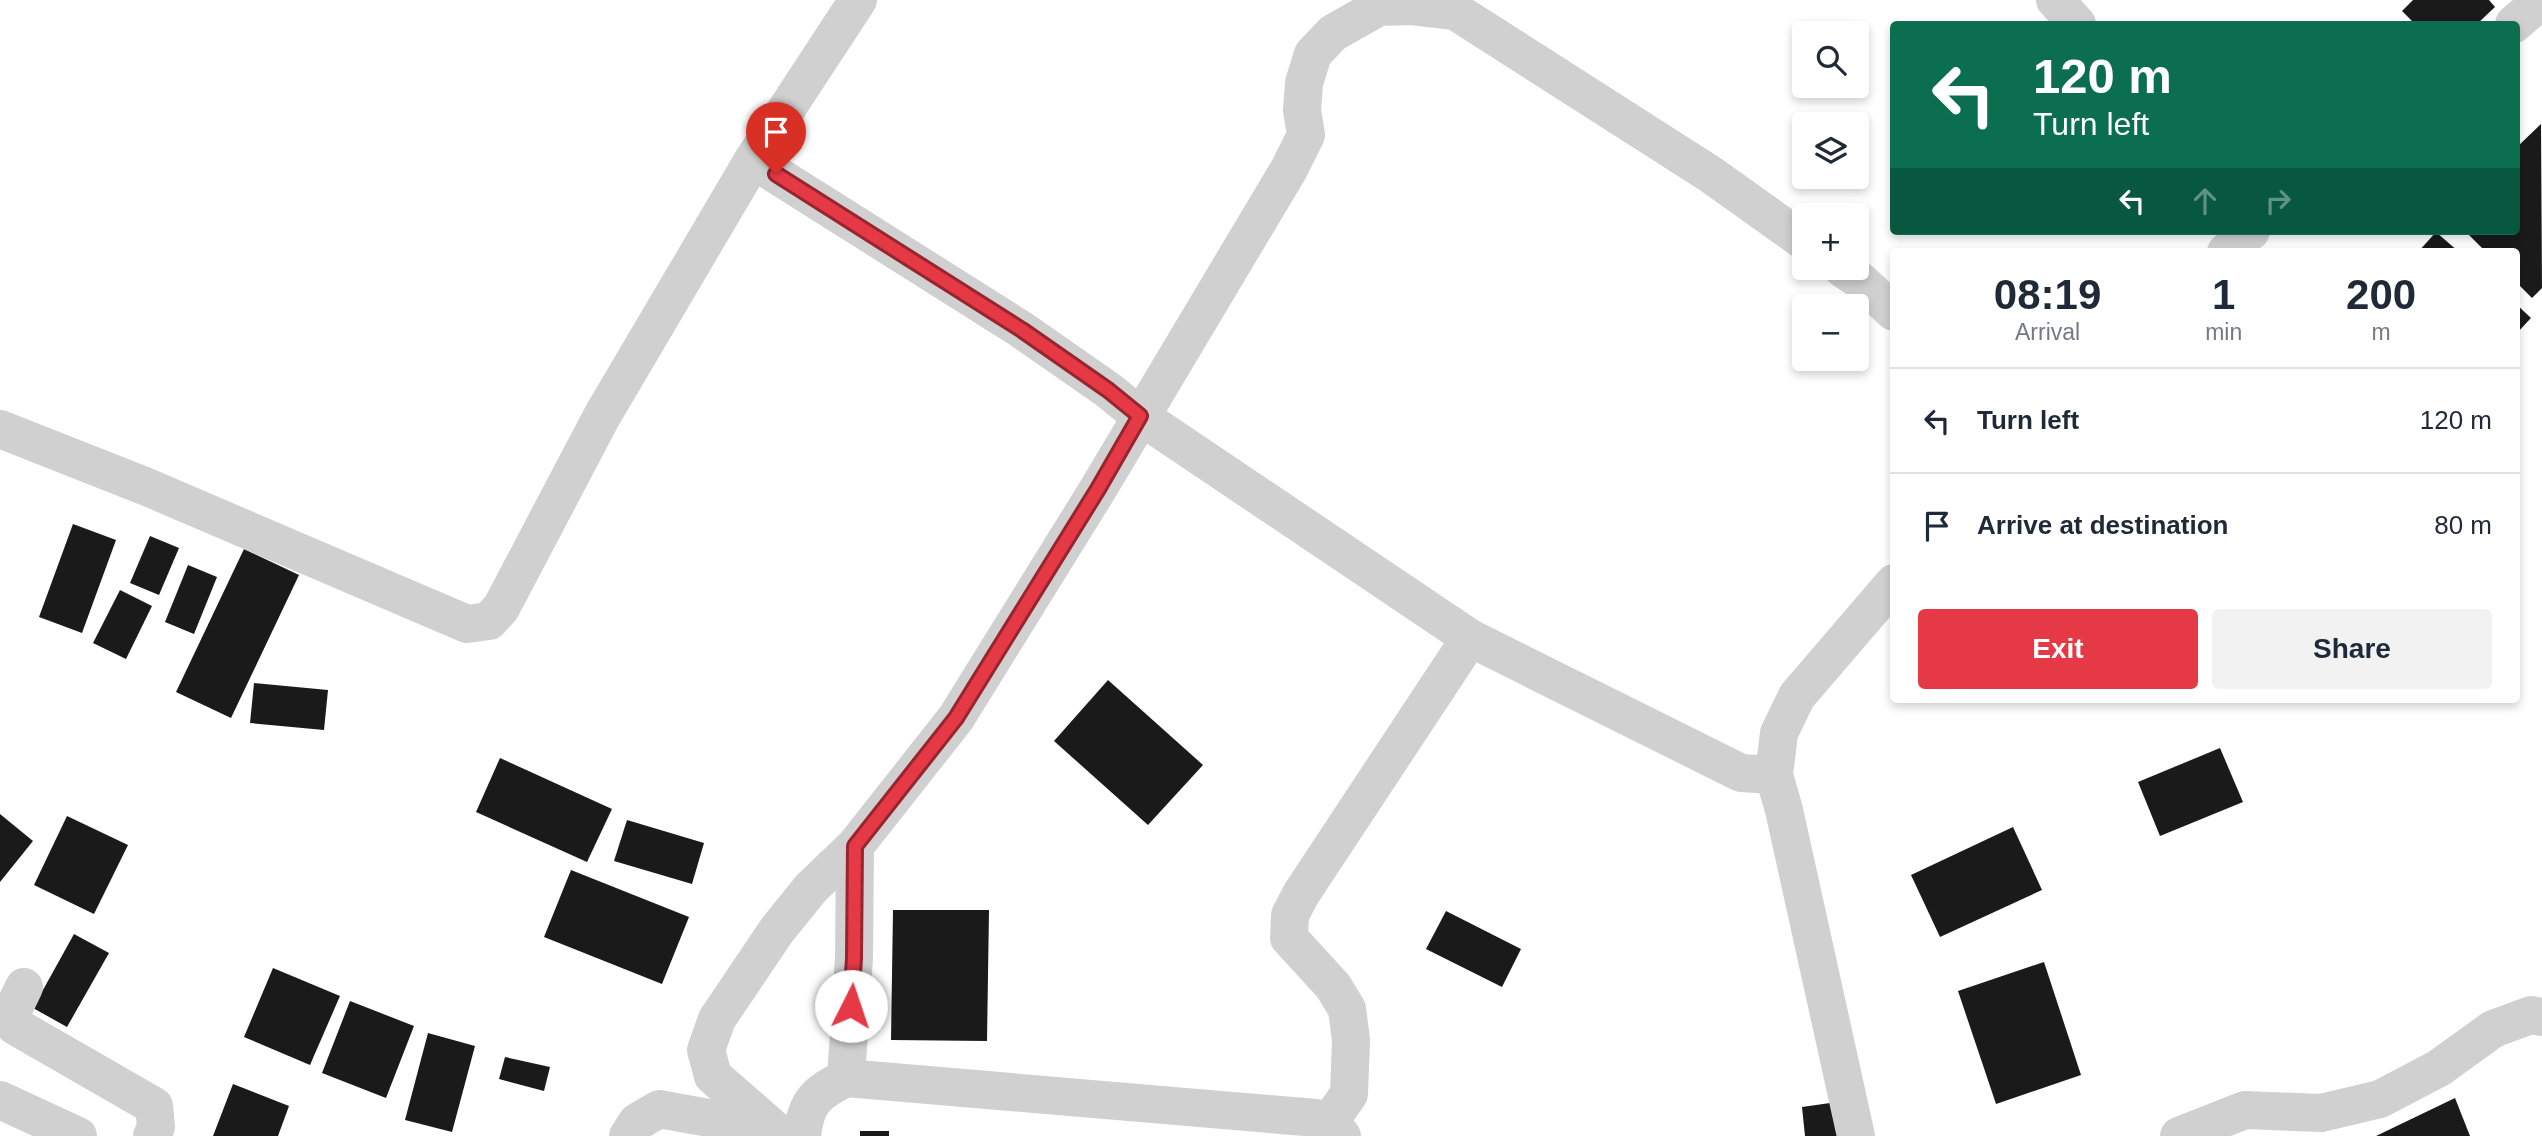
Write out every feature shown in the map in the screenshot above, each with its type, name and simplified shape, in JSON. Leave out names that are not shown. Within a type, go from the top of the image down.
[{"type":"street","points":[[0,429],[147,487],[467,624],[489,621],[501,608],[602,416],[753,160],[858,0]]},
{"type":"street","points":[[2055,0],[2074,21]]},
{"type":"street","points":[[788,1134],[713,1076],[706,1050],[717,1019],[777,930],[811,888],[855,846],[956,718],[1098,489],[1282,181],[1306,135],[1304,83],[1313,54],[1333,33],[1379,7],[1411,6],[1455,11],[1710,174],[1792,232]]},
{"type":"street","points":[[753,160],[1022,330],[1108,390],[1140,416],[1469,639],[1741,773],[1774,775]]},
{"type":"street","points":[[2231,248],[2246,235]]},
{"type":"street","points":[[1857,280],[1890,309]]},
{"type":"street","points":[[1856,1136],[1774,775],[1779,733],[1797,696],[1890,588]]},
{"type":"street","points":[[788,1134],[821,1090],[846,1078],[1316,1118],[1336,1128],[1349,1094],[1351,1040],[1347,1009],[1333,986],[1289,938],[1290,915],[1301,894],[1469,639]]},
{"type":"street","points":[[846,1078],[854,958],[855,846]]},
{"type":"street","points":[[24,987],[11,1014],[15,1026],[153,1105],[156,1127],[152,1136]]},
{"type":"street","points":[[2179,1136],[2245,1110],[2325,1125],[2439,1068],[2493,1029],[2531,1015],[2542,1017]]},
{"type":"street","points":[[0,1100],[78,1136]]},
{"type":"street","points":[[628,1136],[637,1122],[659,1109],[788,1134]]},
{"type":"building","points":[[2413,0],[2489,0],[2495,7],[2480,21],[2412,21],[2402,11]]},
{"type":"building","points":[[2541,124],[2542,288],[2532,298],[2520,286],[2520,248],[2482,248],[2469,235],[2520,235],[2520,144]]},
{"type":"building","points":[[2433,235],[2439,235],[2454,248],[2422,248]]},
{"type":"building","points":[[2520,308],[2531,318],[2520,330]]},
{"type":"building","points":[[73,524],[116,540],[82,633],[39,617]]},
{"type":"building","points":[[150,536],[179,548],[159,595],[130,583]]},
{"type":"building","points":[[244,549],[299,575],[231,718],[176,692]]},
{"type":"building","points":[[188,565],[217,577],[194,634],[165,622]]},
{"type":"building","points":[[120,590],[152,606],[126,659],[93,643]]},
{"type":"building","points":[[1108,680],[1203,765],[1148,825],[1054,741]]},
{"type":"building","points":[[254,683],[328,690],[324,730],[250,723]]},
{"type":"building","points":[[2220,748],[2243,802],[2160,836],[2138,782]]},
{"type":"building","points":[[500,758],[612,809],[587,862],[476,812]]},
{"type":"building","points":[[0,814],[33,841],[0,882]]},
{"type":"building","points":[[67,816],[128,845],[94,914],[34,885]]},
{"type":"building","points":[[627,820],[704,843],[692,884],[614,861]]},
{"type":"building","points":[[2013,827],[2042,890],[1940,937],[1911,875]]},
{"type":"building","points":[[571,870],[689,917],[662,984],[544,937]]},
{"type":"building","points":[[893,910],[989,910],[987,1041],[891,1040]]},
{"type":"building","points":[[1446,911],[1521,949],[1502,987],[1426,949]]},
{"type":"building","points":[[74,934],[109,953],[67,1027],[33,1008]]},
{"type":"building","points":[[2044,962],[2081,1075],[1996,1104],[1958,991]]},
{"type":"building","points":[[273,968],[340,996],[310,1065],[244,1037]]},
{"type":"building","points":[[350,1001],[414,1026],[386,1098],[322,1073]]},
{"type":"building","points":[[428,1033],[475,1046],[452,1132],[405,1120]]},
{"type":"building","points":[[505,1057],[550,1067],[544,1091],[499,1079]]},
{"type":"building","points":[[233,1084],[289,1106],[278,1136],[213,1136]]},
{"type":"building","points":[[2455,1098],[2470,1136],[2376,1136]]},
{"type":"building","points":[[1837,1102],[1841,1136],[1805,1136],[1802,1107]]},
{"type":"building","points":[[860,1131],[889,1131],[889,1136],[860,1136]]},
{"type":"route","points":[[776,174],[1022,330],[1108,390],[1140,416],[1098,489],[956,718],[855,846],[851,1006]]}]
